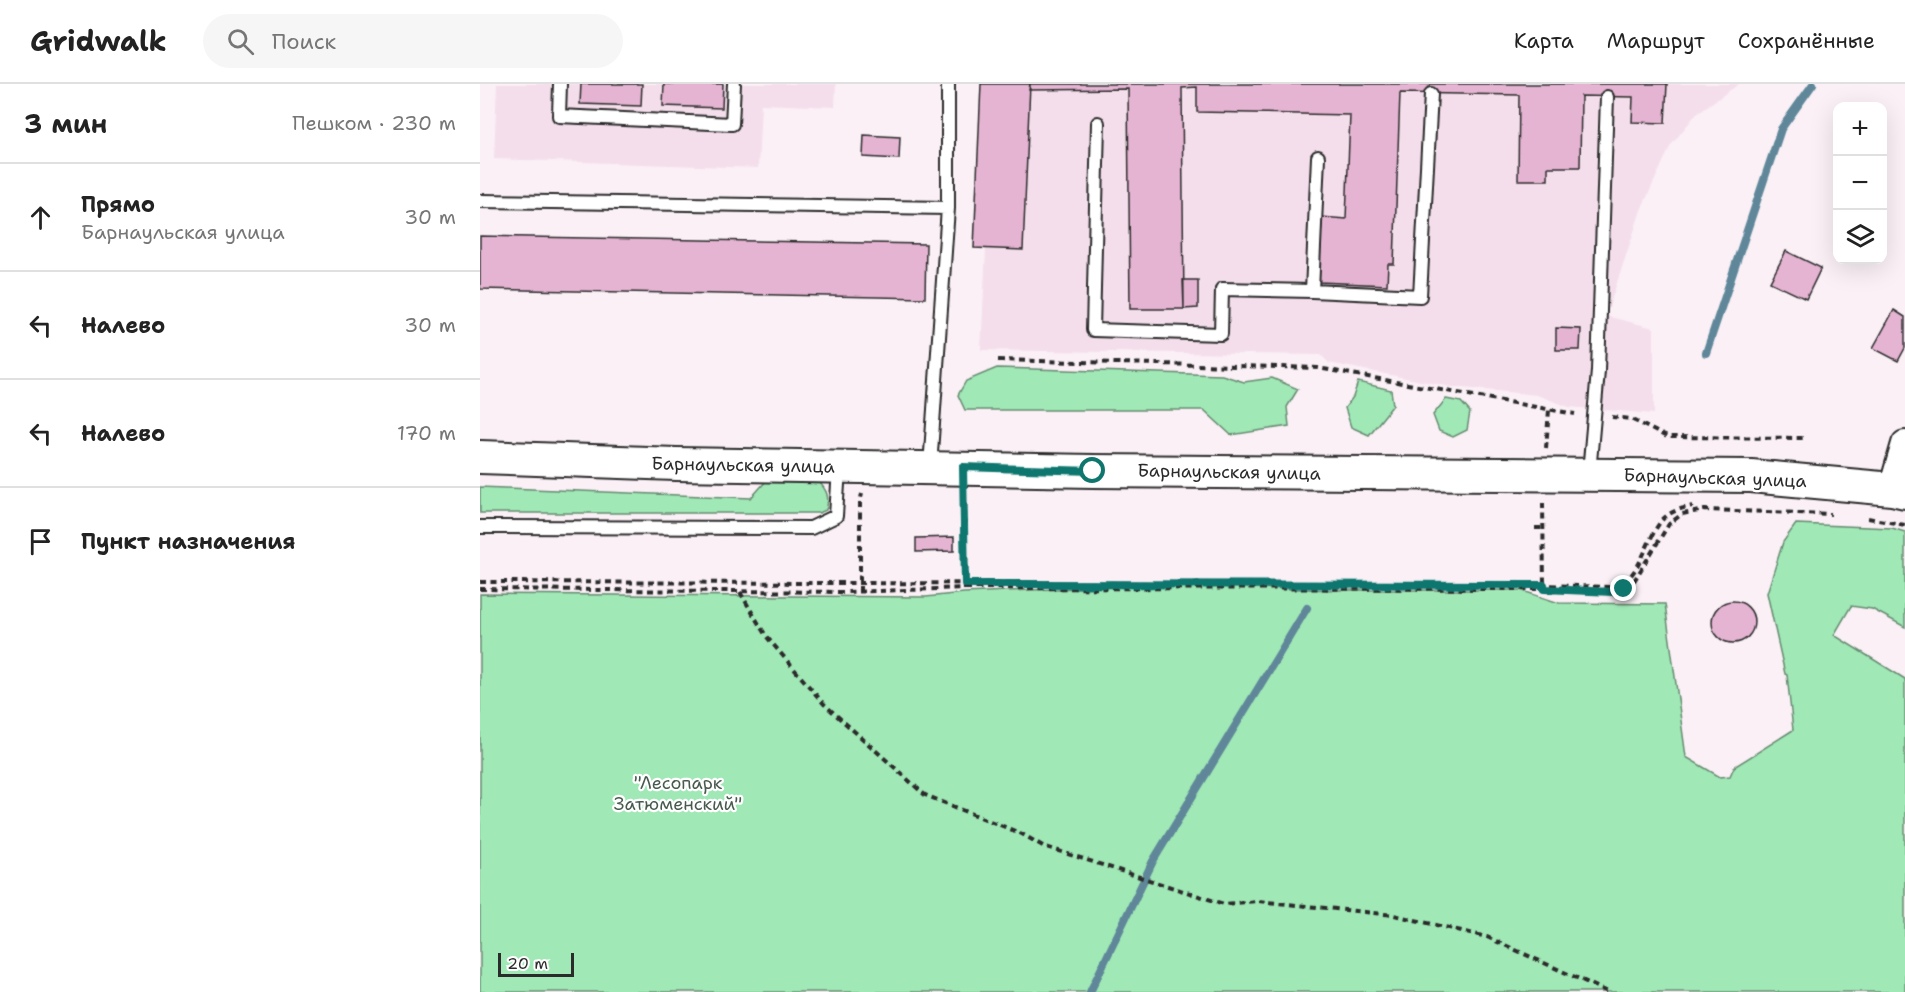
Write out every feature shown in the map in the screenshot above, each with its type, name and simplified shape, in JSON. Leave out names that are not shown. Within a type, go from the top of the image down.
[{"type":"street","points":[[1899,491],[1905,444]]},
{"type":"street","name":"Барнаульская улица","points":[[480,457],[676,464],[1117,471],[1751,476],[1899,491]]},
{"type":"lane","points":[[560,84],[559,117],[732,124],[734,84]]},
{"type":"lane","points":[[930,467],[948,208],[948,84]]},
{"type":"lane","points":[[1098,123],[1093,330],[1221,334],[1222,289],[1420,296],[1431,94]]},
{"type":"lane","points":[[1589,474],[1598,371],[1606,97]]},
{"type":"lane","points":[[1312,291],[1318,157]]},
{"type":"lane","points":[[480,201],[948,208]]},
{"type":"lane","points":[[480,528],[811,528],[836,516],[839,466]]},
{"type":"path","points":[[998,360],[1318,368],[1576,414]]},
{"type":"path","points":[[1545,454],[1550,410]]},
{"type":"path","points":[[1605,417],[1631,419],[1667,437],[1804,438]]},
{"type":"path","points":[[963,467],[965,586]]},
{"type":"path","points":[[1543,499],[1544,587]]},
{"type":"path","points":[[480,582],[965,586],[1611,587],[1621,585],[1630,577],[1663,519],[1679,509],[1703,504],[1833,513]]},
{"type":"path","points":[[1866,516],[1905,524]]},
{"type":"path","points":[[1535,528],[1543,528]]},
{"type":"path","points":[[480,589],[846,592],[965,586]]},
{"type":"path","points":[[740,592],[772,643],[824,704],[925,795],[1020,833],[1043,846],[1224,904],[1258,901],[1394,915],[1487,938],[1608,992]]},
{"type":"shaded area","points":[[497,84],[836,84],[835,107],[761,104],[758,168],[494,159]]},
{"type":"shaded area","points":[[1030,84],[1739,84],[1697,113],[1671,145],[1641,210],[1606,316],[1654,328],[1654,414],[1569,407],[1537,395],[1452,387],[1329,363],[1321,355],[981,350],[986,249],[1023,250]]},
{"type":"green space","points":[[997,368],[1222,375],[1244,382],[1272,378],[1298,389],[1287,407],[1289,426],[1231,435],[1204,410],[965,410],[958,395],[966,381]]},
{"type":"green space","points":[[1358,382],[1391,390],[1393,405],[1369,435],[1351,427],[1345,408],[1353,397]]},
{"type":"green space","points":[[1446,399],[1461,402],[1470,412],[1467,430],[1453,437],[1439,431],[1433,415]]},
{"type":"green space","points":[[767,480],[818,481],[827,494],[826,510],[819,513],[480,513],[480,487],[751,498]]},
{"type":"green space","name":"\"Лесопарк Затюменский\"","points":[[1796,524],[1892,528],[1905,532],[1905,627],[1872,609],[1851,606],[1834,635],[1905,679],[1905,992],[480,992],[480,594],[926,597],[964,593],[1147,585],[1339,590],[1520,590],[1559,603],[1665,604],[1686,757],[1720,777],[1730,776],[1734,767],[1793,730],[1787,675],[1767,593],[1783,542]]},
{"type":"building","points":[[581,84],[642,84],[641,106],[580,104]]},
{"type":"building","points":[[664,84],[723,84],[722,108],[663,106]]},
{"type":"building","points":[[981,84],[1030,84],[1023,250],[974,248]]},
{"type":"building","points":[[1030,84],[1667,84],[1665,123],[1632,122],[1633,97],[1581,96],[1580,167],[1548,167],[1548,180],[1518,180],[1519,95],[1400,93],[1394,264],[1388,264],[1387,285],[1319,282],[1322,217],[1346,219],[1350,115],[1197,112],[1197,87],[1182,88],[1184,309],[1130,309],[1128,89],[1029,90]]},
{"type":"building","points":[[864,135],[900,137],[899,159],[863,157]]},
{"type":"building","points":[[480,236],[926,244],[925,298],[480,289]]},
{"type":"building","points":[[1786,251],[1821,268],[1806,299],[1770,282]]},
{"type":"building","points":[[1183,280],[1198,280],[1198,308],[1184,309]]},
{"type":"building","points":[[1894,310],[1905,317],[1905,348],[1898,361],[1873,348]]},
{"type":"building","points":[[1556,328],[1581,329],[1580,350],[1556,350]]},
{"type":"building","points":[[954,537],[954,551],[916,552],[916,538]]},
{"type":"building","points":[[1733,601],[1748,607],[1754,622],[1748,637],[1733,643],[1718,637],[1712,622],[1718,607]]},
{"type":"waterway","points":[[1706,353],[1781,129],[1813,84]]},
{"type":"waterway","points":[[1090,992],[1153,861],[1307,608]]},
{"type":"route","points":[[1093,471],[963,467],[965,584],[1544,585],[1544,589],[1613,592],[1624,589]]}]
